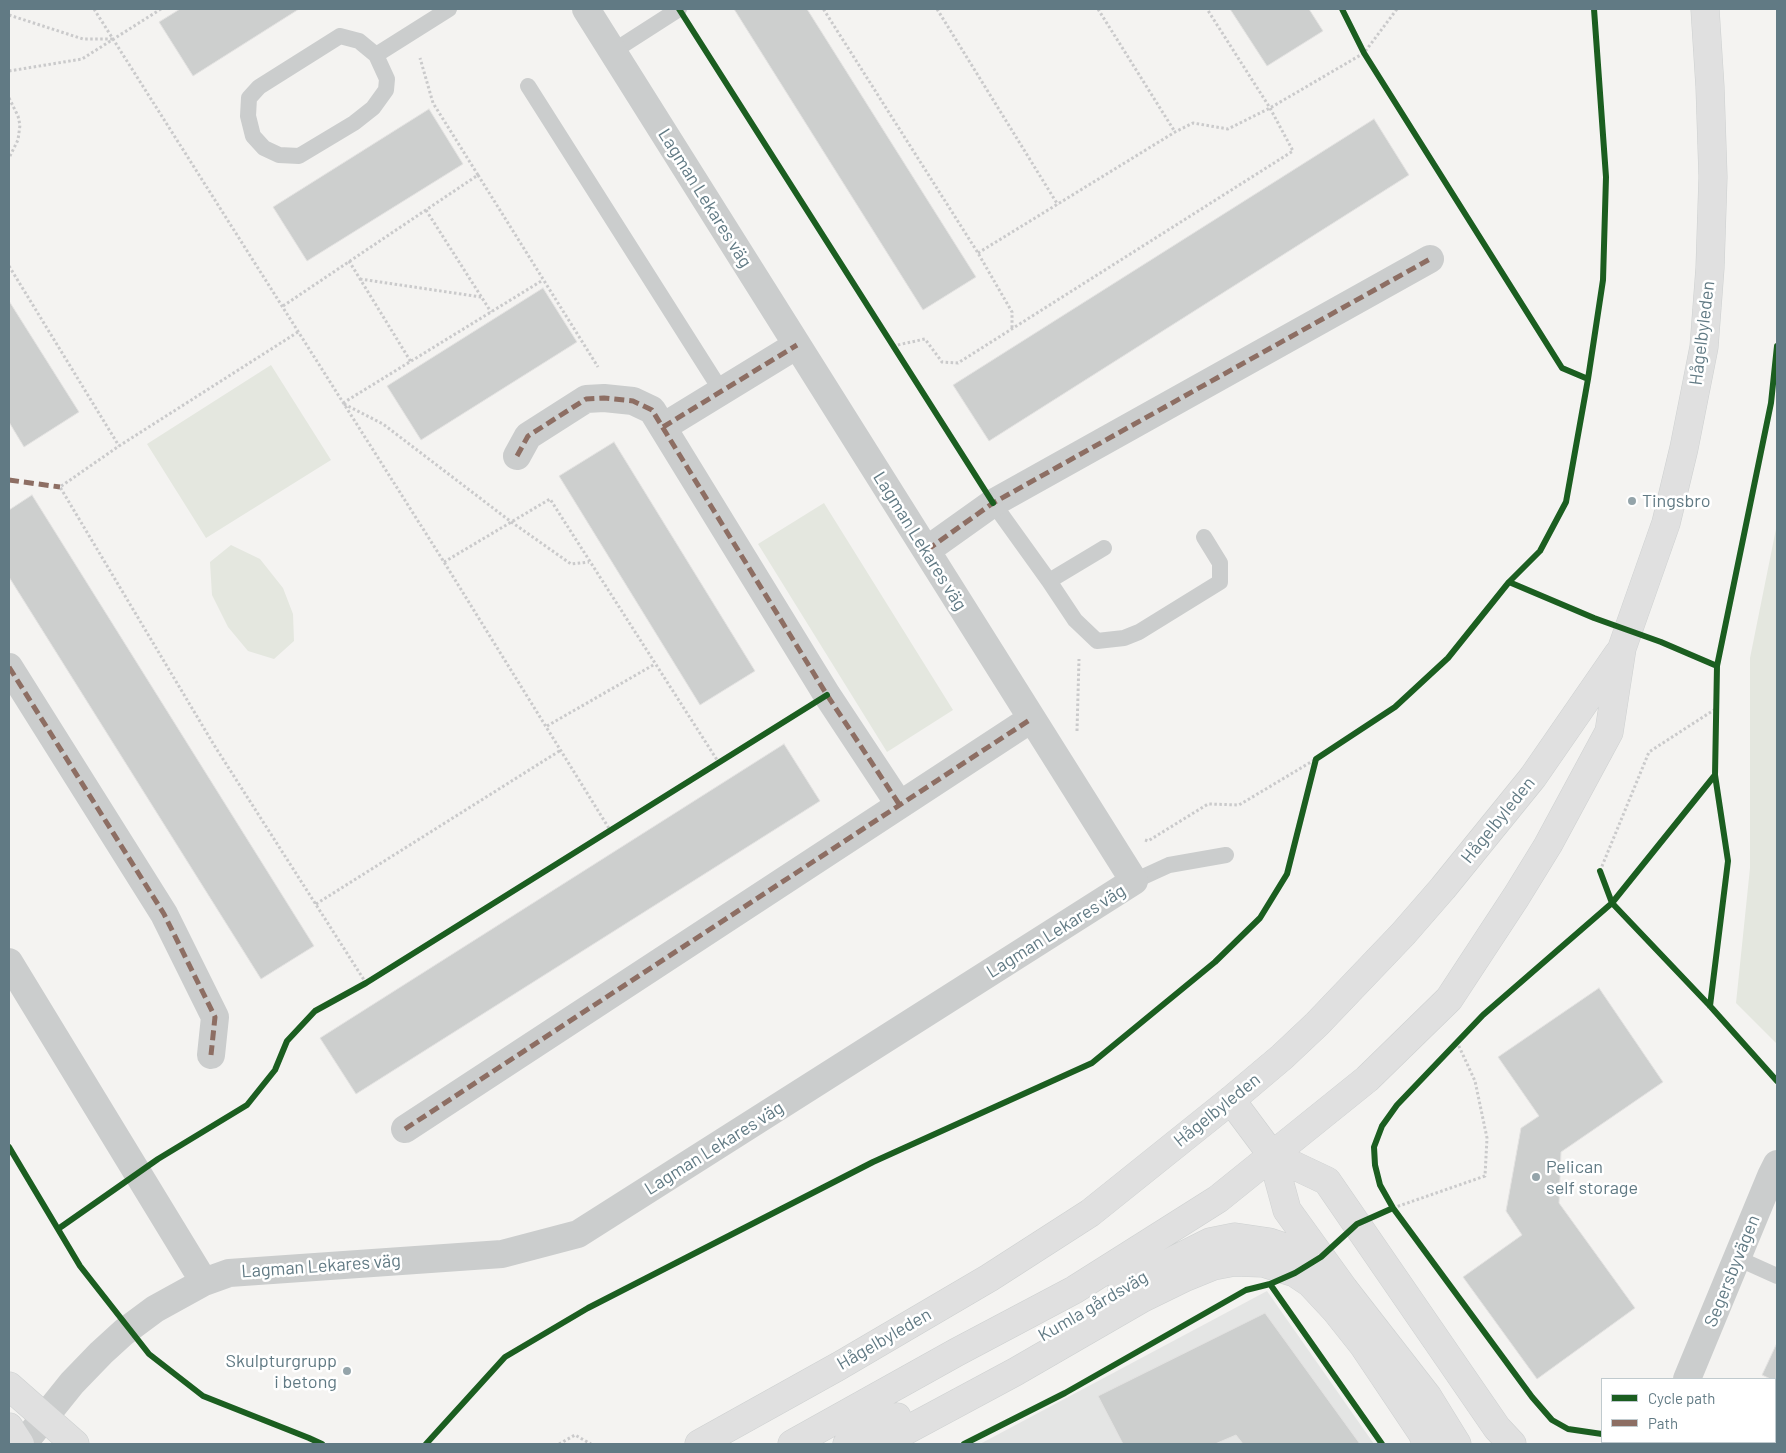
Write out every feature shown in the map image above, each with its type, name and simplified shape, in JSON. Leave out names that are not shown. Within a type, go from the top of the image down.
[{"type":"main road","name":"Hågelbyleden","points":[[792,1444],[956,1352],[1074,1290],[1218,1199],[1367,1079],[1449,999],[1548,845],[1609,732],[1622,648],[1666,523],[1684,448],[1704,347],[1714,177],[1705,9]]},
{"type":"main road","name":"Hågelbyleden","points":[[698,1444],[839,1366],[989,1278],[1081,1218],[1231,1100],[1282,1057],[1317,1024],[1404,934],[1533,777],[1622,648]]},
{"type":"main road","name":"Kumla gårdsväg","points":[[1231,1100],[1272,1155],[1287,1210],[1344,1289],[1428,1397],[1457,1444]]},
{"type":"main road","name":"Kumla gårdsväg","points":[[1272,1155],[1327,1181],[1497,1428],[1512,1444]]},
{"type":"main road","name":"Kumla gårdsväg","points":[[847,1444],[980,1371],[1176,1259],[1210,1242],[1235,1237],[1269,1242],[1287,1248],[1312,1262],[1344,1289]]},
{"type":"main road","points":[[882,1444],[1015,1372],[1143,1298],[1213,1266],[1234,1262],[1263,1263],[1296,1273],[1310,1283],[1336,1311],[1363,1345],[1422,1433],[1427,1444]]},
{"type":"main road","points":[[9,1386],[75,1444]]},
{"type":"main road","points":[[9,1427],[22,1444]]},
{"type":"street","name":"Lagman Lekares väg","points":[[22,1444],[72,1383],[124,1332],[155,1309],[204,1282],[229,1273],[502,1254],[578,1234],[1134,882],[586,9]]},
{"type":"street","points":[[927,550],[993,503],[1430,259]]},
{"type":"street","points":[[663,427],[797,345]]},
{"type":"street","points":[[516,456],[528,436],[586,399],[604,398],[634,401],[652,410],[827,695],[899,804]]},
{"type":"street","points":[[9,667],[164,914],[216,1017],[212,1055]]},
{"type":"street","points":[[405,1129],[1031,719]]},
{"type":"street","points":[[9,962],[204,1282]]},
{"type":"street","name":"Segersbyvägen","points":[[1692,1378],[1737,1258],[1777,1164]]},
{"type":"lane","points":[[376,55],[449,9]]},
{"type":"lane","points":[[612,52],[679,9]]},
{"type":"lane","points":[[340,36],[360,41],[376,55],[387,79],[386,90],[373,108],[354,123],[299,156],[279,155],[264,148],[253,136],[248,116],[249,98],[259,87],[340,36]]},
{"type":"lane","points":[[528,86],[722,392]]},
{"type":"lane","points":[[993,503],[1075,620],[1097,641],[1124,638],[1139,632],[1220,582],[1220,563],[1204,537]]},
{"type":"lane","points":[[1049,581],[1104,548]]},
{"type":"lane","points":[[1134,882],[1169,865],[1226,855]]},
{"type":"lane","points":[[1737,1258],[1777,1276]]},
{"type":"path","points":[[94,9],[283,306],[342,404],[444,562],[610,830]]},
{"type":"path","points":[[9,71],[82,59],[160,9]]},
{"type":"path","points":[[824,9],[978,253],[1012,312],[1012,328]]},
{"type":"path","points":[[937,9],[1058,205]]},
{"type":"path","points":[[1098,9],[1175,132]]},
{"type":"path","points":[[893,346],[925,339],[942,362],[958,363],[1292,151],[1270,108],[1207,9]]},
{"type":"path","points":[[978,253],[1175,132],[1194,124],[1228,129],[1270,108],[1364,53],[1397,9]]},
{"type":"path","points":[[9,15],[83,38],[113,39]]},
{"type":"path","points":[[412,32],[433,103],[619,400]]},
{"type":"path","points":[[1359,44],[1369,61]]},
{"type":"path","points":[[9,98],[20,124],[18,140],[9,158]]},
{"type":"path","points":[[283,306],[478,175]]},
{"type":"path","points":[[426,210],[491,312]]},
{"type":"path","points":[[349,261],[410,362]]},
{"type":"path","points":[[9,266],[119,446]]},
{"type":"path","points":[[360,280],[481,297]]},
{"type":"path","points":[[342,404],[543,280]]},
{"type":"path","points":[[298,332],[119,446],[60,487],[214,745],[366,983]]},
{"type":"path","points":[[888,337],[898,354]]},
{"type":"path","points":[[342,404],[384,424],[510,521],[571,564],[589,562]]},
{"type":"path","points":[[444,562],[510,521],[550,499],[719,762]]},
{"type":"path","points":[[1075,620],[1079,647],[1077,739]]},
{"type":"path","points":[[547,726],[655,664]]},
{"type":"path","points":[[1716,717],[1717,699]]},
{"type":"path","points":[[1603,879],[1600,871],[1649,752],[1716,708]]},
{"type":"path","points":[[316,904],[561,750]]},
{"type":"path","points":[[1141,838],[1148,841],[1208,804],[1239,805],[1323,754]]},
{"type":"path","points":[[710,768],[727,757]]},
{"type":"path","points":[[1314,768],[1316,759]]},
{"type":"path","points":[[601,836],[618,825]]},
{"type":"path","points":[[358,988],[375,977]]},
{"type":"path","points":[[1450,1049],[1463,1035]]},
{"type":"path","points":[[1357,1224],[1393,1208],[1485,1176],[1487,1138],[1476,1081],[1457,1042]]},
{"type":"path","points":[[1768,1071],[1776,1078]]},
{"type":"path","points":[[1388,1200],[1393,1208]]},
{"type":"path","points":[[559,1444],[574,1434],[591,1444]]},
{"type":"shaded area","points":[[271,365],[331,460],[206,538],[147,444]]},
{"type":"shaded area","points":[[824,503],[953,710],[887,752],[758,544]]},
{"type":"shaded area","points":[[1777,524],[1777,1044],[1736,1003],[1750,868],[1750,658]]},
{"type":"shaded area","points":[[231,545],[260,559],[283,588],[293,614],[294,641],[274,659],[248,651],[228,627],[212,595],[210,562]]},
{"type":"shaded area","points":[[1267,1291],[1374,1444],[980,1444]]},
{"type":"building","points":[[180,9],[299,9],[193,76],[159,22]]},
{"type":"building","points":[[734,9],[807,9],[976,277],[923,310]]},
{"type":"building","points":[[1230,9],[1309,9],[1323,31],[1267,66]]},
{"type":"building","points":[[429,109],[463,164],[307,261],[273,207]]},
{"type":"building","points":[[1374,119],[1409,175],[989,441],[953,385]]},
{"type":"building","points":[[543,288],[577,342],[421,440],[387,386]]},
{"type":"building","points":[[9,301],[79,412],[24,447],[9,422]]},
{"type":"building","points":[[614,442],[755,671],[700,705],[559,476]]},
{"type":"building","points":[[32,495],[314,946],[261,979],[9,577],[9,510]]},
{"type":"building","points":[[784,744],[820,801],[356,1094],[320,1038]]},
{"type":"building","name":"Pelican self storage","points":[[1599,988],[1663,1082],[1561,1152],[1559,1203],[1635,1308],[1537,1379],[1463,1277],[1522,1235],[1506,1211],[1521,1128],[1539,1116],[1498,1057]]},
{"type":"building","points":[[1265,1313],[1360,1444],[1243,1444],[1236,1435],[1215,1444],[1123,1444],[1098,1396]]},
{"type":"building","points":[[1777,1343],[1777,1382],[1776,1378],[1768,1378],[1762,1375]]},
{"type":"marked path","points":[[927,550],[993,503],[1430,259]]},
{"type":"marked path","points":[[663,427],[797,345]]},
{"type":"marked path","points":[[517,456],[528,436],[586,399],[604,398],[633,401],[652,410],[827,695],[899,804]]},
{"type":"marked path","points":[[9,480],[60,487]]},
{"type":"marked path","points":[[9,667],[164,914],[215,1017],[211,1055]]},
{"type":"marked path","points":[[405,1129],[1031,719]]},
{"type":"cycle path","points":[[679,9],[993,503]]},
{"type":"cycle path","points":[[1342,9],[1364,53],[1562,368],[1588,379]]},
{"type":"cycle path","points":[[426,1444],[505,1357],[588,1308],[873,1162],[1092,1063],[1215,962],[1260,918],[1287,874],[1316,759],[1395,707],[1448,658],[1509,582],[1540,551],[1566,502],[1603,280],[1606,177],[1594,9]]},
{"type":"cycle path","points":[[1601,1434],[1568,1429],[1552,1420],[1532,1397],[1393,1208],[1380,1185],[1375,1165],[1374,1147],[1382,1126],[1397,1105],[1483,1015],[1612,903],[1715,775],[1717,666],[1771,403],[1777,346]]},
{"type":"cycle path","points":[[1509,582],[1594,618],[1661,642],[1717,666]]},
{"type":"cycle path","points":[[58,1229],[158,1159],[247,1105],[275,1070],[287,1041],[315,1011],[366,983],[827,695]]},
{"type":"cycle path","points":[[1710,1006],[1728,861],[1715,775]]},
{"type":"cycle path","points":[[1600,871],[1612,903],[1710,1006],[1777,1081]]},
{"type":"cycle path","points":[[9,1147],[80,1266],[149,1354],[203,1396],[322,1444]]},
{"type":"cycle path","points":[[964,1444],[1065,1393],[1246,1290],[1270,1284],[1295,1273],[1321,1257],[1357,1224],[1393,1208]]},
{"type":"cycle path","points":[[1270,1284],[1382,1444]]},
{"type":"place","name":"Tingsbro","points":[[1632,501]]},
{"type":"place","name":"Pelican self storage","points":[[1536,1177]]},
{"type":"place","name":"Skulpturgrupp i betong","points":[[347,1371]]}]
